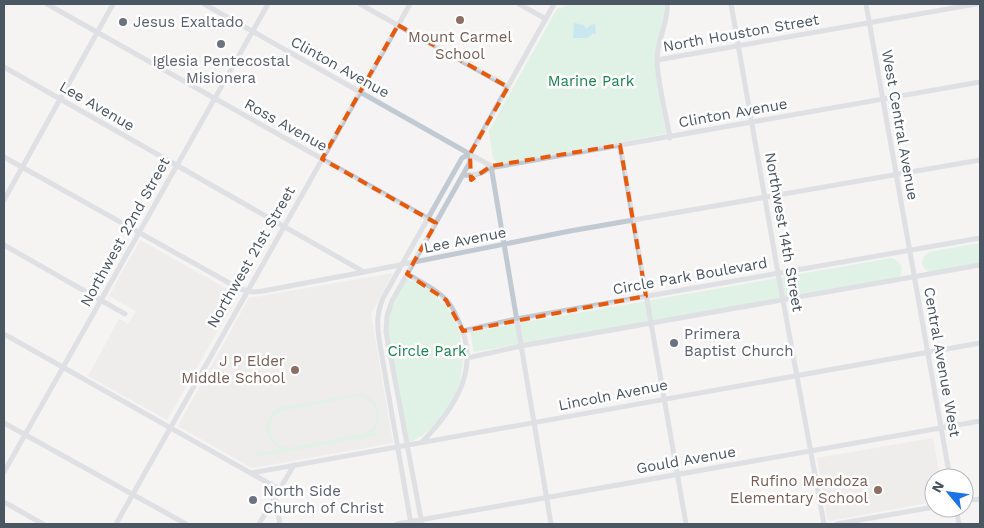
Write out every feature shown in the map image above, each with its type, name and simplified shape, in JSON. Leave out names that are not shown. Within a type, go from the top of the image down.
[{"type":"street","name":"Ross Avenue","points":[[47,4],[436,223]]},
{"type":"street","points":[[4,200],[114,4]]},
{"type":"street","name":"Clinton Avenue","points":[[204,4],[491,166],[501,168],[620,145],[670,138],[980,82]]},
{"type":"street","name":"Northwest 22nd Street","points":[[4,472],[268,4]]},
{"type":"street","points":[[360,4],[508,87]]},
{"type":"street","name":"Northwest 21st Street","points":[[116,524],[410,4]]},
{"type":"street","points":[[518,4],[546,19]]},
{"type":"street","points":[[421,522],[406,446],[386,324],[392,301],[463,175],[470,162],[470,154],[554,4]]},
{"type":"street","points":[[667,4],[667,16],[657,60],[670,138]]},
{"type":"street","name":"Northwest 14th Street","points":[[731,4],[824,524]]},
{"type":"street","name":"West Central Avenue","points":[[866,4],[910,251]]},
{"type":"street","name":"North Houston Street","points":[[657,60],[976,4]]},
{"type":"street","name":"Lee Avenue","points":[[4,67],[364,272],[570,231],[980,160]]},
{"type":"street","points":[[620,145],[686,524]]},
{"type":"street","points":[[411,523],[377,321],[379,308],[462,158],[470,154]]},
{"type":"street","points":[[4,157],[240,289],[263,292],[364,272]]},
{"type":"street","points":[[491,166],[551,524]]},
{"type":"street","name":"Clinton Avenue","points":[[463,175],[469,176],[483,173],[491,166]]},
{"type":"street","name":"Circle Park Boulevard","points":[[463,331],[516,319],[980,238]]},
{"type":"street","points":[[4,245],[125,314]]},
{"type":"street","name":"Central Avenue West","points":[[910,251],[948,468]]},
{"type":"street","points":[[467,358],[521,346],[980,265]]},
{"type":"street","points":[[407,274],[446,300],[463,331],[467,358],[465,376],[453,405],[441,423],[423,442]]},
{"type":"street","points":[[4,334],[279,488]]},
{"type":"street","name":"Lincoln Avenue","points":[[251,473],[980,342]]},
{"type":"street","name":"Gould Avenue","points":[[397,524],[421,522],[677,474],[980,421]]},
{"type":"street","points":[[4,423],[186,524]]},
{"type":"street","points":[[259,524],[294,465]]},
{"type":"street","points":[[275,496],[280,524]]},
{"type":"street","points":[[4,502],[43,524]]},
{"type":"street","points":[[837,524],[924,509]]},
{"type":"highlighted area","points":[[398,25],[508,87],[470,154],[471,180],[491,166],[620,145],[646,296],[463,331],[446,300],[407,274],[436,223],[322,159]]},
{"type":"shaded area","points":[[140,240],[238,295],[167,420],[88,376],[119,319],[128,324],[136,311],[109,296]]},
{"type":"shaded area","name":"J P Elder Middle School","points":[[393,273],[371,314],[393,443],[252,468],[178,426],[249,298]]},
{"type":"shaded area","name":"Rufino Mendoza Elementary School","points":[[933,438],[938,468],[924,468],[924,504],[828,521],[817,458]]},
{"type":"green space","name":"Marine Park","points":[[572,4],[664,4],[664,16],[654,58],[666,132],[665,134],[503,163],[497,162],[493,158],[489,131],[557,9]]},
{"type":"green space","points":[[980,243],[980,264],[931,272],[927,271],[923,266],[922,260],[929,252]]},
{"type":"green space","points":[[892,258],[898,261],[902,267],[898,278],[474,352],[470,332]]},
{"type":"green space","name":"Circle Park","points":[[408,279],[427,289],[442,302],[453,317],[460,335],[463,353],[461,373],[456,392],[447,410],[431,429],[410,442],[407,441],[388,331],[390,311],[405,281]]},
{"type":"green space","points":[[357,394],[365,395],[371,398],[378,408],[379,421],[372,433],[378,433],[378,435],[256,457],[256,454],[281,449],[271,440],[267,430],[269,418],[278,408]],"holes":[[[357,396],[364,398],[374,406],[377,417],[376,423],[367,433],[289,448],[276,443],[272,438],[270,433],[271,421],[280,411]]]},
{"type":"water","points":[[574,23],[584,25],[586,29],[595,24],[596,34],[592,34],[587,38],[573,38]]},
{"type":"place","name":"Mount Carmel School","points":[[460,20]]},
{"type":"place","name":"Jesus Exaltado","points":[[123,22]]},
{"type":"place","name":"Iglesia Pentecostal Misionera","points":[[221,44]]},
{"type":"place","name":"Primera Baptist Church","points":[[674,343]]},
{"type":"place","name":"J P Elder Middle School","points":[[295,370]]},
{"type":"place","name":"Rufino Mendoza Elementary School","points":[[878,490]]},
{"type":"place","name":"North Side Church of Christ","points":[[253,500]]}]
